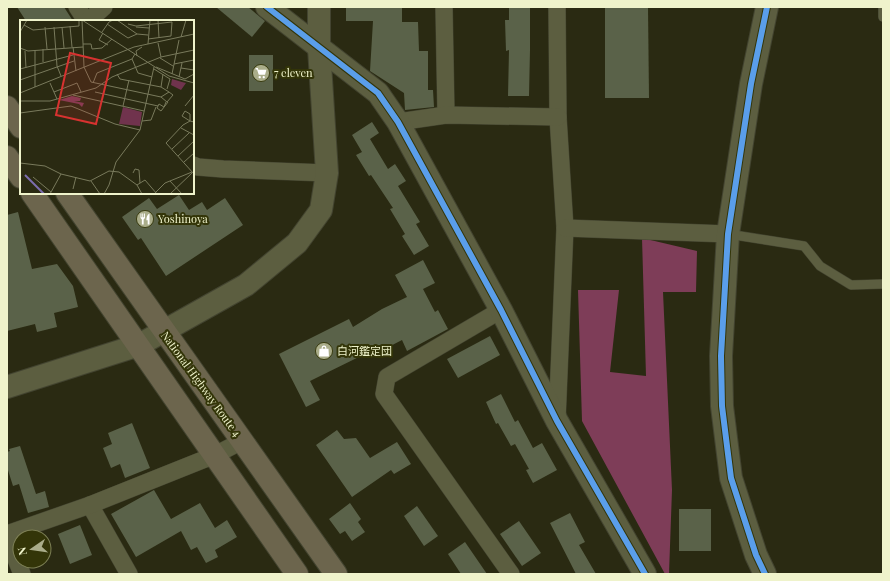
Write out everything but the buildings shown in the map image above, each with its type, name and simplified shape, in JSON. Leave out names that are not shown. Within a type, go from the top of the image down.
[{"type":"highway","points":[[7,107],[20,126]]},
{"type":"highway","points":[[7,157],[20,176]]},
{"type":"highway","points":[[33,194],[297,574]]},
{"type":"highway","name":"National Highway Route 4","points":[[68,194],[163,332],[336,574]]},
{"type":"street","points":[[77,7],[86,20]]},
{"type":"street","points":[[88,20],[104,7]]},
{"type":"street","points":[[267,7],[378,93],[398,122],[501,310],[557,421],[645,574]]},
{"type":"street","points":[[7,387],[139,345],[246,285],[297,243],[321,210],[327,173],[319,48],[319,7]]},
{"type":"street","points":[[444,7],[446,115]]},
{"type":"street","points":[[557,7],[558,117],[565,228],[557,421]]},
{"type":"street","points":[[765,574],[756,555],[731,478],[722,406],[721,356],[728,234],[751,84],[767,7]]},
{"type":"street","points":[[398,122],[446,115],[558,117]]},
{"type":"street","points":[[194,165],[223,169],[327,173]]},
{"type":"street","points":[[565,228],[728,234]]},
{"type":"street","points":[[501,310],[387,377],[384,394],[511,574]]},
{"type":"street","points":[[22,574],[7,535],[90,505],[215,455],[242,441]]},
{"type":"street","points":[[90,505],[129,574]]},
{"type":"lane","points":[[883,7],[883,17]]},
{"type":"lane","points":[[728,234],[804,246],[820,266],[851,285],[883,284]]},
{"type":"shaded area","points":[[642,238],[697,251],[696,292],[663,292],[672,490],[669,574],[665,574],[582,421],[578,290],[619,290],[610,372],[646,376]]},
{"type":"cycle path","points":[[267,7],[378,93],[398,122],[501,310],[557,421],[645,574]]},
{"type":"cycle path","points":[[765,574],[756,555],[731,478],[722,406],[721,356],[728,234],[751,84],[767,7]]},
{"type":"place","name":"7 eleven","points":[[261,73]]},
{"type":"place","name":"Yoshinoya","points":[[145,219]]},
{"type":"place","name":"白河鑑定団","points":[[324,351]]}]
